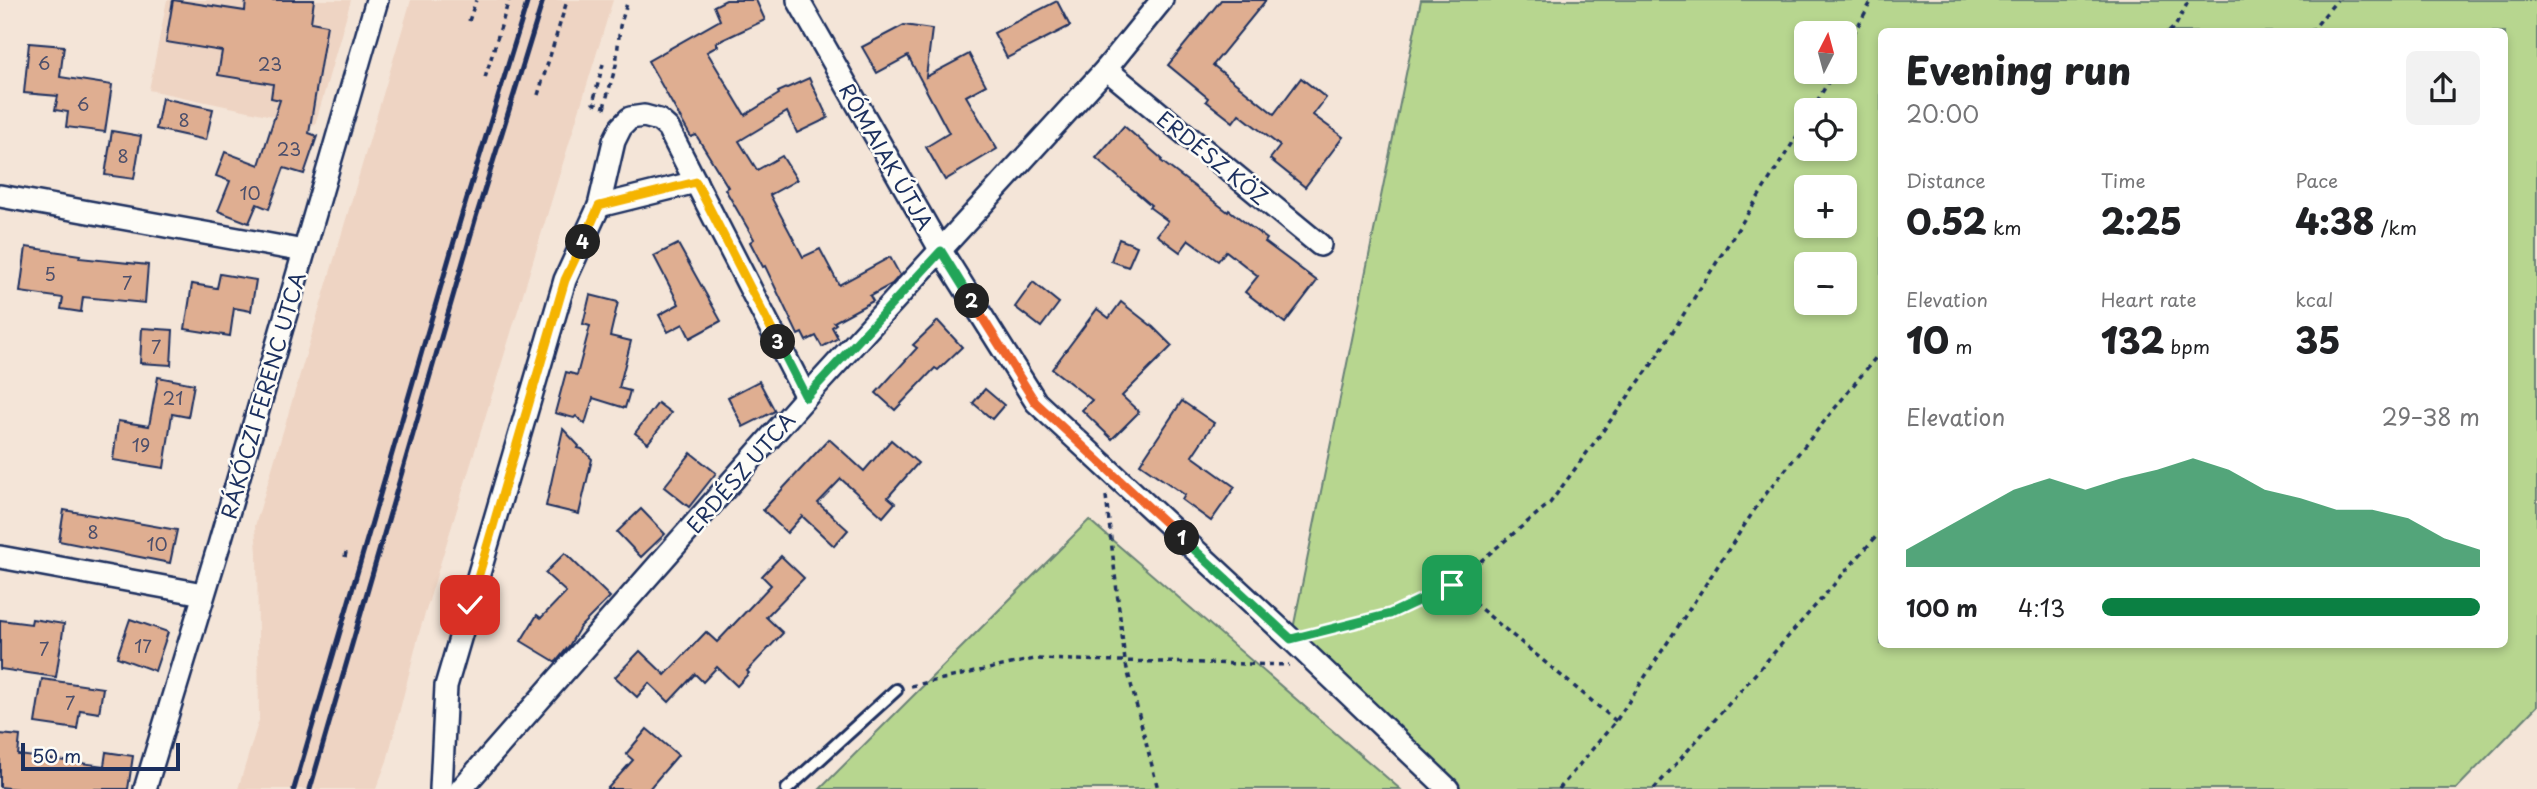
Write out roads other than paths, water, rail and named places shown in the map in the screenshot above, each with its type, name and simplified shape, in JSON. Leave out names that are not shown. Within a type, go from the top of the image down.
[{"type":"street","name":"RÁKÓCZI FERENC UTCA","points":[[145,789],[377,0]]},
{"type":"street","name":"RÓMAIAK ÚTJA","points":[[798,0],[941,251],[1035,402],[1291,639],[1448,789]]},
{"type":"street","name":"ERDÉSZ UTCA","points":[[461,789],[806,397],[1106,69],[1162,0]]},
{"type":"street","name":"ERDÉSZ KÖZ","points":[[1106,69],[1320,245]]},
{"type":"street","points":[[441,789],[446,686],[565,280],[599,206],[614,141],[621,127],[630,118],[644,116],[659,120],[668,128],[806,397]]},
{"type":"street","points":[[599,206],[696,182]]},
{"type":"street","points":[[0,196],[304,251]]},
{"type":"street","points":[[0,557],[202,594]]},
{"type":"lane","points":[[787,789],[897,690]]},
{"type":"railway","points":[[294,789],[462,214],[528,0]]},
{"type":"railway","points":[[310,789],[476,217],[543,0]]}]
